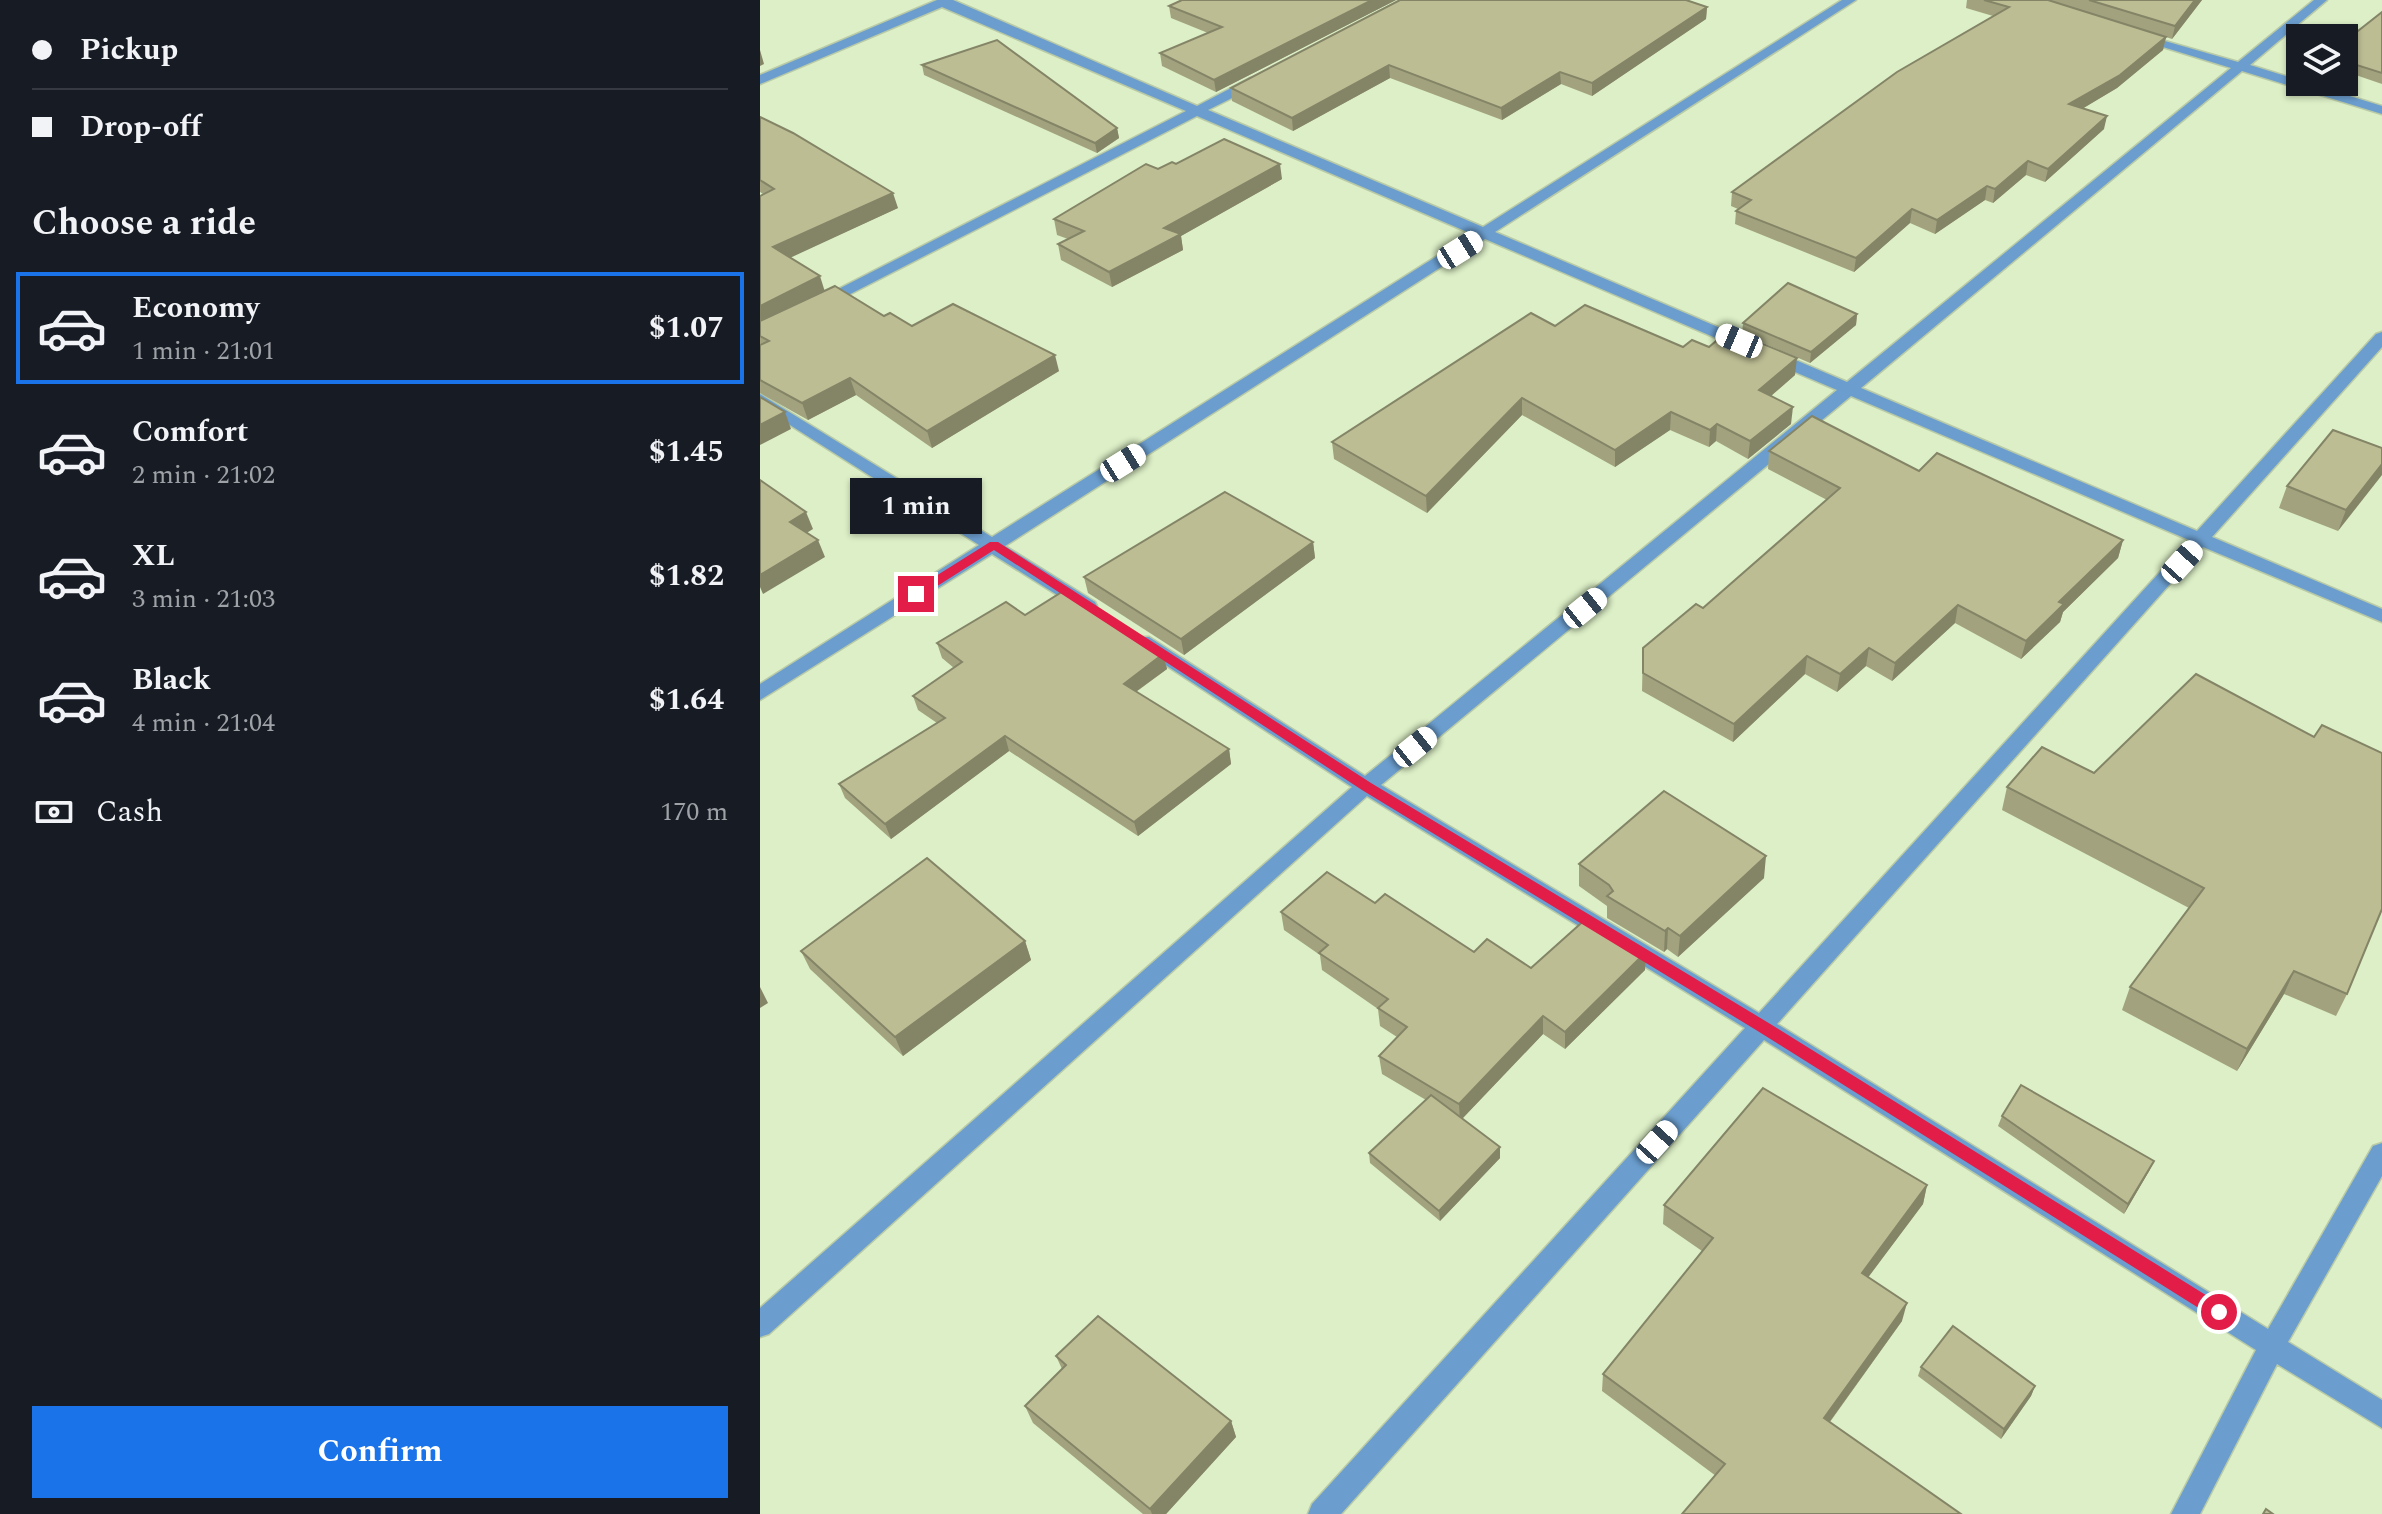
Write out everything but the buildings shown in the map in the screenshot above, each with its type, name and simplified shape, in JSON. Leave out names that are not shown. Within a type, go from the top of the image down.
[{"type":"street","points":[[760,693],[1850,0]]},
{"type":"street","points":[[760,1325],[1366,786],[2321,0]]},
{"type":"street","points":[[760,80],[944,1],[2382,616]]},
{"type":"street","points":[[2124,31],[2382,110]]},
{"type":"street","points":[[802,313],[1264,76]]},
{"type":"street","points":[[1322,1514],[2382,337]]},
{"type":"street","points":[[760,399],[994,544],[1100,614]]},
{"type":"street","points":[[1127,631],[1366,786],[1761,1026],[2382,1415]]},
{"type":"street","points":[[2185,1514],[2272,1346],[2382,1153]]},
{"type":"route","points":[[916,594],[994,544],[1366,786],[1761,1026],[2219,1312]]}]
